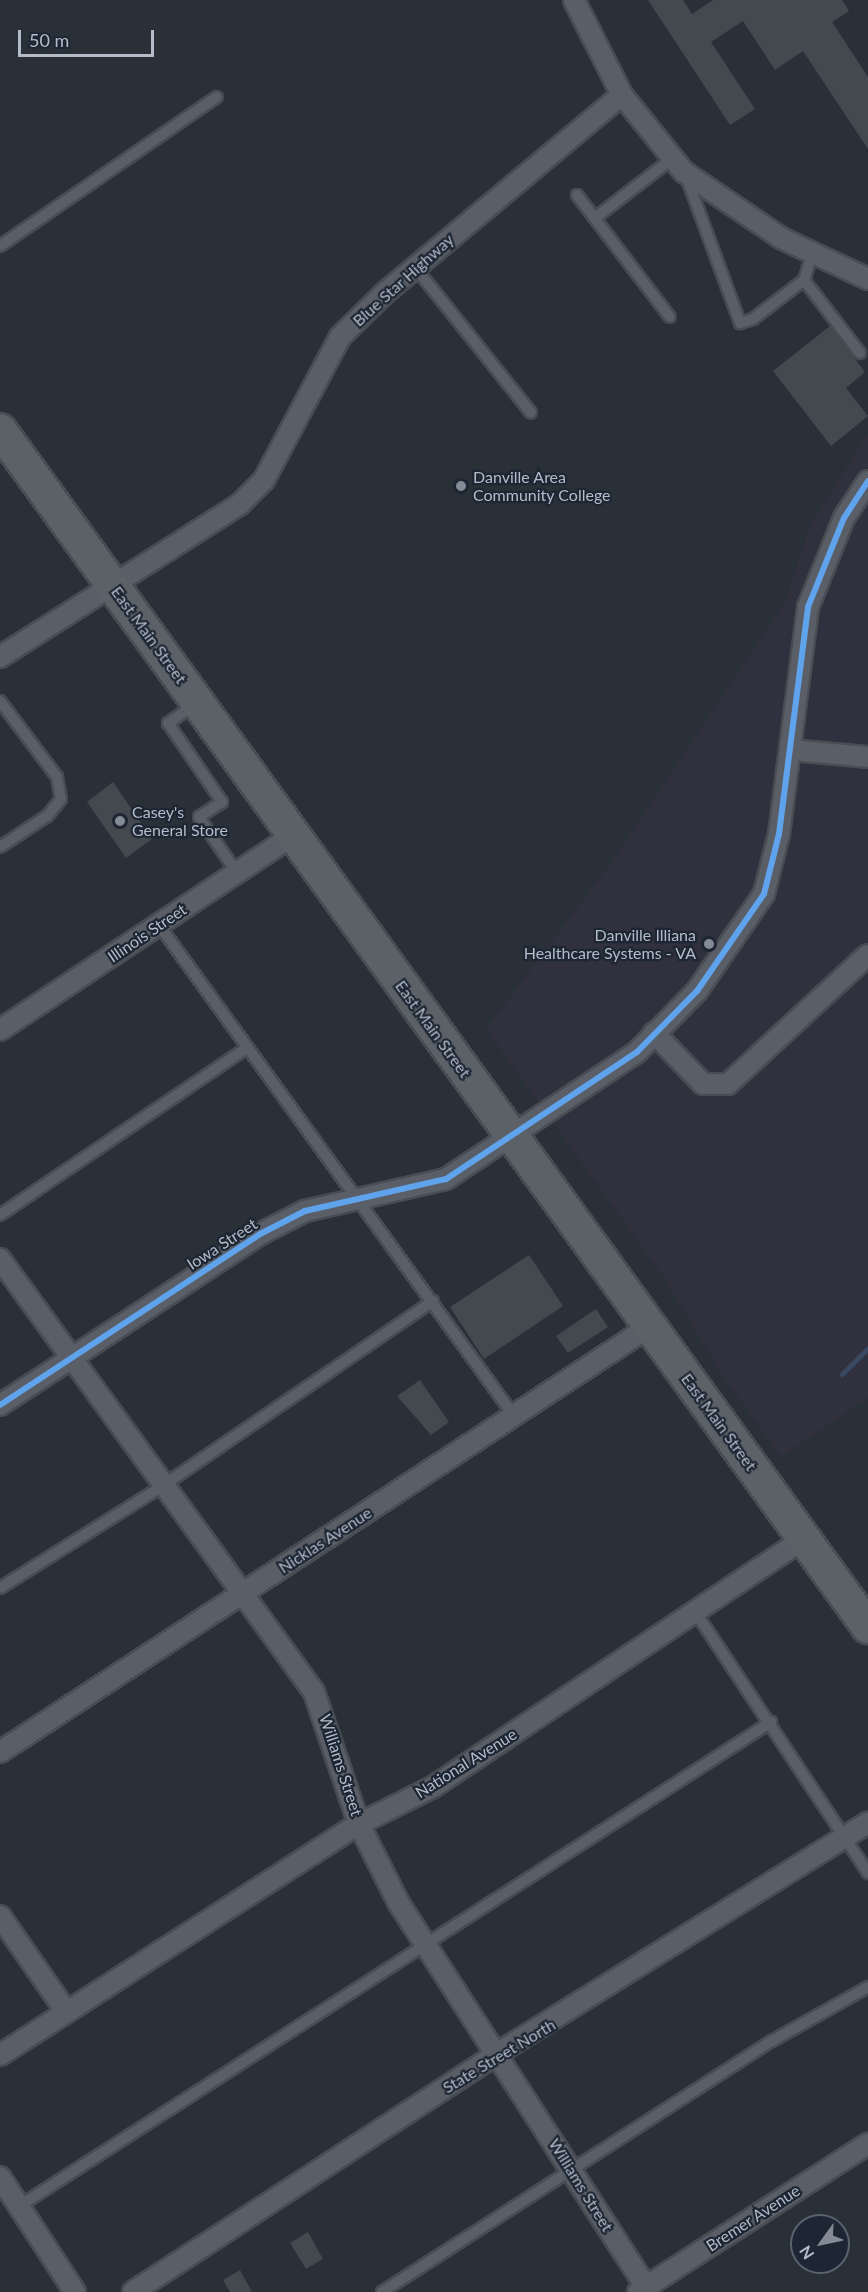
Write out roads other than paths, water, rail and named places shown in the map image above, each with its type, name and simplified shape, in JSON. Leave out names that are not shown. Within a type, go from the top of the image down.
[{"type":"main road","name":"East Main Street","points":[[0,429],[867,1625]]},
{"type":"street","points":[[574,0],[622,94],[679,165],[812,255],[868,279]]},
{"type":"street","name":"Blue Star Highway","points":[[0,657],[240,504],[264,480],[340,337],[415,267],[622,94]]},
{"type":"street","name":"Iowa Street","points":[[0,1405],[260,1234],[305,1211],[446,1179],[637,1052],[719,966],[756,911],[779,834],[808,607],[844,518],[868,481]]},
{"type":"street","points":[[791,750],[868,757]]},
{"type":"street","name":"Illinois Street","points":[[0,1030],[294,835]]},
{"type":"street","points":[[654,1033],[703,1084],[728,1084],[868,955]]},
{"type":"street","name":"Williams Street","points":[[0,1259],[243,1593],[327,1715],[359,1824],[427,1946],[573,2171],[644,2290]]},
{"type":"street","name":"Nicklas Avenue","points":[[0,1752],[649,1327]]},
{"type":"street","name":"National Avenue","points":[[0,2055],[65,2010],[359,1824],[433,1787],[804,1539]]},
{"type":"street","name":"State Street North","points":[[133,2292],[498,2053],[868,1823]]},
{"type":"street","points":[[0,1916],[65,2010]]},
{"type":"street","name":"Bremer Avenue","points":[[644,2290],[868,2144]]},
{"type":"street","points":[[0,2177],[75,2292]]},
{"type":"lane","points":[[0,246],[217,97]]},
{"type":"lane","points":[[595,218],[679,165],[740,322],[753,319],[804,280],[812,255]]},
{"type":"lane","points":[[577,195],[670,317]]},
{"type":"lane","points":[[415,267],[531,413]]},
{"type":"lane","points":[[804,280],[860,353]]},
{"type":"lane","points":[[0,701],[57,777],[61,800],[47,816],[0,847]]},
{"type":"lane","points":[[198,702],[168,723],[222,802],[199,817],[237,873]]},
{"type":"lane","points":[[159,925],[514,1416]]},
{"type":"lane","points":[[0,1215],[247,1048]]},
{"type":"lane","points":[[0,1588],[164,1485],[433,1301]]},
{"type":"lane","points":[[696,1613],[771,1722],[868,1873]]},
{"type":"lane","points":[[18,2207],[427,1946],[771,1722]]},
{"type":"lane","points":[[382,2292],[772,2042],[868,1987]]},
{"type":"waterway","points":[[842,1374],[868,1348]]},
{"type":"place","name":"Danville Area Community College","points":[[461,486]]},
{"type":"place","name":"Casey's General Store","points":[[120,821]]},
{"type":"place","name":"Danville Illiana Healthcare Systems - VA","points":[[709,944]]}]
